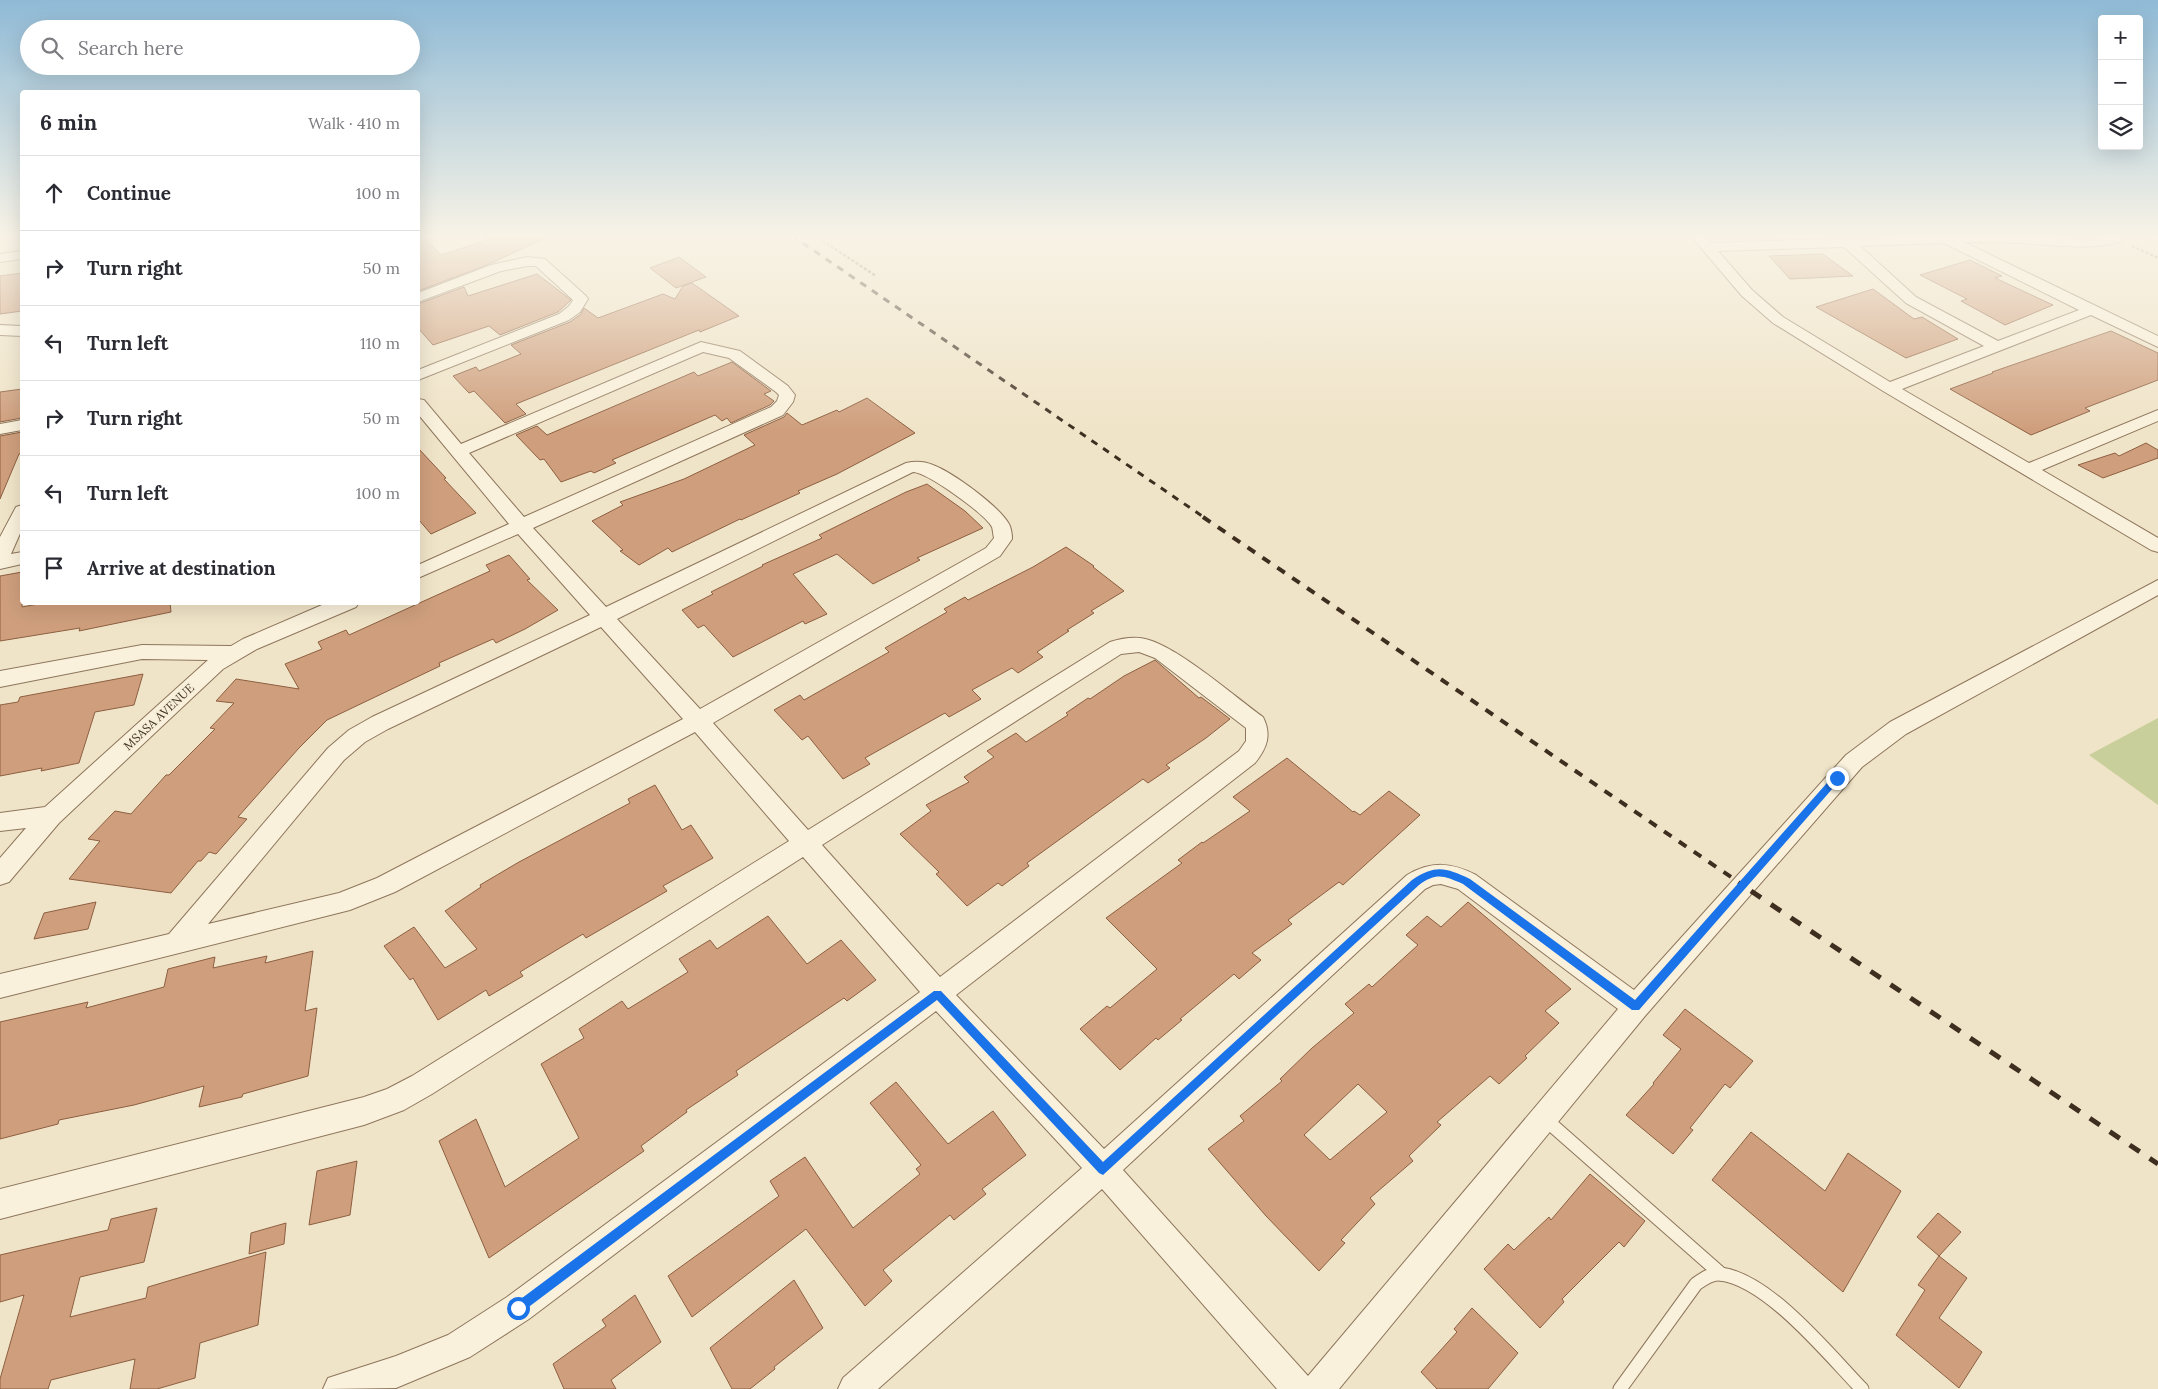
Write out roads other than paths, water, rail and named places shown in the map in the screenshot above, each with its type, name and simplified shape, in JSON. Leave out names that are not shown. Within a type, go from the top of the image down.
[{"type":"street","points":[[420,374],[564,317],[575,309],[581,300]]},
{"type":"street","points":[[1755,300],[1778,320],[1889,388],[2158,546]]},
{"type":"street","points":[[1911,300],[1996,346]]},
{"type":"street","points":[[2071,300],[2158,342]]},
{"type":"street","points":[[1889,388],[2092,310]]},
{"type":"street","points":[[0,330],[20,331]]},
{"type":"street","points":[[420,571],[777,411],[788,395],[782,388],[734,354],[701,347],[458,451]]},
{"type":"street","points":[[420,406],[521,526],[698,721],[938,994],[1103,1170],[1298,1389]]},
{"type":"street","points":[[2027,470],[2158,415]]},
{"type":"street","points":[[2140,422],[2158,432]]},
{"type":"street","points":[[0,429],[20,425]]},
{"type":"street","points":[[0,986],[341,903],[379,888],[698,721],[993,552],[1003,539],[1001,526],[978,504],[932,471],[919,467],[906,468],[604,618],[357,736],[336,754],[176,942]]},
{"type":"street","points":[[0,557],[20,515]]},
{"type":"street","points":[[0,563],[20,558]]},
{"type":"street","points":[[1318,1389],[1636,1007],[1837,778],[1876,744],[1898,728],[2158,587]]},
{"type":"street","name":"MSASA AVENUE","points":[[0,875],[51,816],[216,664],[232,653],[338,605]]},
{"type":"street","points":[[0,1204],[364,1111],[394,1100],[422,1085],[1117,647],[1128,644],[1140,645],[1162,653],[1255,723],[1259,732],[1258,741],[1247,757],[938,994],[518,1308],[459,1346],[396,1372],[339,1389]]},
{"type":"street","points":[[0,679],[142,652],[232,653]]},
{"type":"street","points":[[0,822],[51,816]]},
{"type":"street","points":[[854,1389],[1103,1170],[1416,882],[1426,876],[1436,872],[1447,873],[1467,882],[1636,1007]]},
{"type":"lane","points":[[1544,1118],[1721,1274]]},
{"type":"lane","points":[[1620,1389],[1696,1284],[1707,1276],[1721,1274],[1738,1278],[1758,1289],[1805,1330],[1862,1389]]},
{"type":"railway","points":[[886,300],[1205,518]]},
{"type":"railway","points":[[1203,517],[1753,892]]},
{"type":"railway","points":[[1751,891],[2158,1164]]}]
